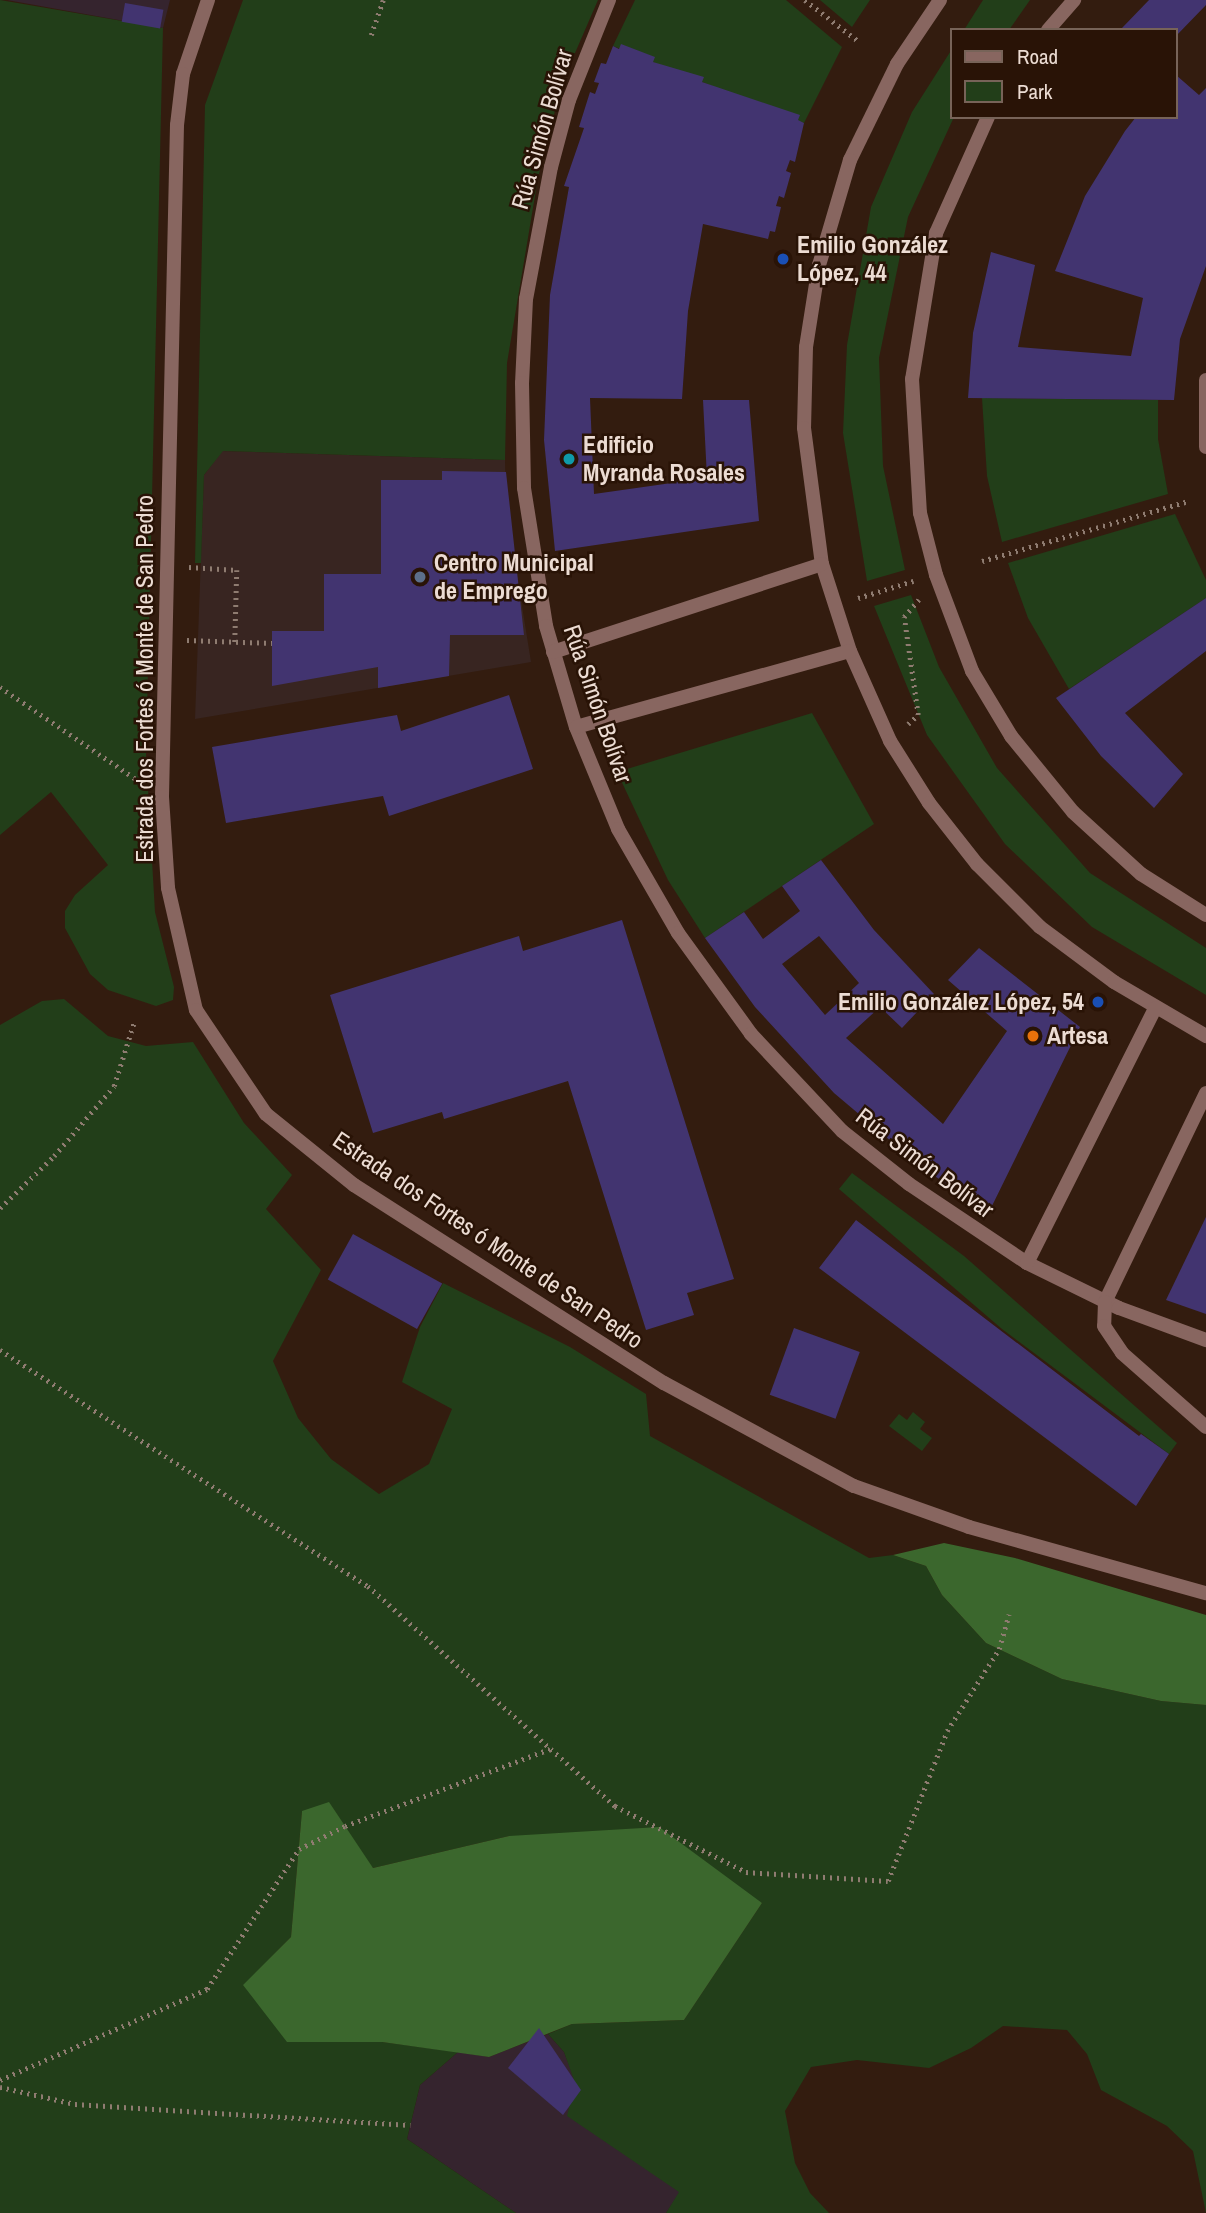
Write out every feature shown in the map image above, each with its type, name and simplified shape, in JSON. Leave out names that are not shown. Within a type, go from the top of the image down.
[{"type":"street","name":"Estrada dos Fortes ó Monte de San Pedro","points":[[208,0],[183,74],[177,125],[162,797],[168,888],[196,1010],[266,1114],[354,1185],[664,1383],[854,1486],[970,1527],[1206,1593]]},
{"type":"street","name":"Rúa Simón Bolívar","points":[[609,0],[569,100],[551,167],[526,299],[524,488],[553,652],[576,727],[618,829],[678,933],[751,1034],[842,1131],[909,1184],[1027,1263],[1105,1302],[1206,1340]]},
{"type":"street","points":[[940,0],[897,64],[850,160],[819,265],[806,347],[804,428],[822,564],[850,651],[890,741],[929,803],[976,864],[1040,927],[1155,1008],[1206,1037]]},
{"type":"street","points":[[1050,28],[1074,0]]},
{"type":"street","points":[[987,119],[936,233],[912,379],[920,513],[936,575],[972,671],[1011,736],[1083,821],[1141,874],[1206,915]]},
{"type":"street","points":[[1206,380],[1206,447]]},
{"type":"street","points":[[553,652],[822,564]]},
{"type":"street","points":[[576,727],[850,651]]},
{"type":"street","points":[[1027,1263],[1155,1008]]},
{"type":"street","points":[[1206,1093],[1105,1302],[1104,1325],[1122,1353],[1206,1426]]},
{"type":"path","points":[[371,35],[383,0]]},
{"type":"path","points":[[805,0],[857,40]]},
{"type":"path","points":[[982,561],[1189,501]]},
{"type":"path","points":[[200,567],[237,569],[234,642]]},
{"type":"path","points":[[855,599],[914,581]]},
{"type":"path","points":[[907,725],[918,715],[904,617],[919,599]]},
{"type":"path","points":[[198,641],[272,643]]},
{"type":"path","points":[[0,687],[162,797]]},
{"type":"path","points":[[0,1208],[54,1156],[114,1086],[134,1021]]},
{"type":"path","points":[[0,1350],[368,1586],[615,1806],[746,1872],[888,1881],[947,1731],[999,1649],[1009,1614]]},
{"type":"path","points":[[0,2080],[207,1989],[299,1849],[345,1826],[551,1749]]},
{"type":"path","points":[[0,2087],[75,2104],[410,2125]]},
{"type":"shaded area","points":[[7,0],[170,0],[163,28]]},
{"type":"shaded area","points":[[222,451],[505,460],[506,506],[531,662],[195,719],[204,475]]},
{"type":"shaded area","points":[[548,2034],[564,2052],[576,2083],[680,2192],[666,2213],[516,2213],[407,2139],[420,2085],[458,2052],[489,2057]]},
{"type":"green space","points":[[0,0],[163,28],[146,755],[155,912],[174,987],[173,1000],[156,1006],[108,990],[90,974],[65,928],[65,911],[75,895],[108,865],[51,792],[0,835]]},
{"type":"green space","points":[[243,0],[598,0],[562,83],[538,178],[507,363],[505,460],[223,451],[204,475],[201,563],[195,563],[205,105]]},
{"type":"green space","points":[[635,0],[786,0],[842,47],[804,123],[613,46]]},
{"type":"green space","points":[[820,0],[870,0],[852,27]]},
{"type":"green space","points":[[983,0],[1030,0],[1010,28],[965,28]]},
{"type":"green space","points":[[950,52],[950,119],[953,119],[908,217],[879,358],[883,466],[905,570],[867,581],[843,433],[847,345],[871,207],[912,112]]},
{"type":"green space","points":[[982,398],[1158,400],[1158,439],[1168,494],[1002,542],[987,476]]},
{"type":"green space","points":[[1175,514],[1206,580],[1206,598],[1069,689],[1028,618],[1008,563]]},
{"type":"green space","points":[[911,595],[939,667],[997,768],[1090,873],[1206,948],[1206,995],[1092,927],[1005,844],[927,735],[874,606]]},
{"type":"green space","points":[[812,713],[874,824],[705,938],[668,880],[617,772]]},
{"type":"green space","points":[[64,999],[108,1036],[146,1046],[193,1042],[244,1123],[292,1175],[266,1209],[321,1270],[273,1361],[298,1418],[331,1459],[379,1494],[429,1464],[452,1409],[402,1382],[420,1327],[443,1283],[570,1347],[646,1394],[650,1436],[869,1558],[893,1555],[926,1566],[942,1595],[986,1643],[1062,1679],[1161,1701],[1206,1705],[1206,2213],[1193,2151],[1167,2126],[1101,2090],[1087,2054],[1067,2030],[1003,2026],[971,2048],[929,2068],[857,2060],[811,2067],[785,2111],[795,2163],[810,2193],[829,2213],[666,2213],[679,2192],[567,2116],[575,2083],[564,2052],[548,2034],[572,2024],[684,2020],[762,1903],[509,1836],[373,1868],[302,1811],[291,1937],[244,1985],[382,2042],[458,2052],[420,2085],[407,2139],[516,2213],[0,2213],[0,1025],[42,1001]]},
{"type":"green space","points":[[852,1173],[964,1256],[1177,1443],[1169,1454],[1002,1329],[839,1189]]},
{"type":"green space","points":[[913,1412],[925,1422],[920,1429],[932,1438],[922,1451],[889,1426],[899,1414],[907,1420]]},
{"type":"green space","points":[[944,1543],[1015,1558],[1206,1615],[1206,1705],[1161,1701],[1062,1679],[986,1643],[942,1595],[926,1566],[893,1555]]},
{"type":"green space","points":[[329,1802],[373,1868],[509,1836],[659,1827],[762,1903],[684,2020],[572,2024],[489,2057],[382,2042],[287,2042],[243,1985],[291,1937],[302,1811]]},
{"type":"building","points":[[1149,0],[1206,0],[1206,5],[1178,34],[1178,28],[1122,28]]},
{"type":"building","points":[[125,3],[163,10],[160,28],[122,22]]},
{"type":"building","points":[[621,44],[655,57],[653,62],[704,77],[702,82],[800,115],[798,120],[804,123],[795,162],[790,160],[786,171],[791,173],[784,198],[779,196],[776,206],[781,207],[775,232],[770,231],[768,239],[703,224],[688,311],[682,399],[590,398],[594,494],[707,478],[703,400],[749,400],[759,521],[555,551],[544,440],[550,295],[569,187],[564,186],[584,128],[579,127],[590,92],[595,94],[599,83],[594,82],[601,63],[606,64],[613,46],[619,49]]},
{"type":"building","points":[[1178,77],[1199,95],[1206,88],[1206,266],[1180,339],[1174,400],[968,398],[973,333],[991,252],[1035,265],[1018,347],[1131,356],[1143,298],[1055,271],[1085,196],[1134,119],[1178,119]]},
{"type":"building","name":"Centro Municipal de Emprego","points":[[442,471],[506,472],[524,635],[450,635],[449,676],[378,688],[378,667],[272,686],[272,631],[324,631],[324,574],[381,574],[381,480],[442,480]]},
{"type":"building","points":[[1206,598],[1206,651],[1125,713],[1183,774],[1154,808],[1101,756],[1056,698]]},
{"type":"building","points":[[509,695],[533,769],[389,816],[383,796],[226,823],[212,747],[397,715],[401,731]]},
{"type":"building","points":[[821,860],[874,930],[934,994],[902,1028],[880,1007],[846,1038],[943,1124],[1007,1031],[948,980],[979,948],[1080,1027],[989,1212],[924,1169],[834,1093],[755,1007],[705,938],[744,912],[763,939],[800,911],[782,886]],"holes":[[[819,936],[859,983],[825,1015],[782,964]]]},
{"type":"building","points":[[622,920],[734,1279],[687,1293],[694,1315],[646,1330],[568,1081],[444,1119],[442,1112],[373,1133],[330,995],[519,936],[523,951]]},
{"type":"building","points":[[1206,1217],[1206,1314],[1166,1300]]},
{"type":"building","points":[[856,1220],[1139,1436],[1141,1434],[1169,1454],[1136,1506],[819,1268]]},
{"type":"building","points":[[353,1234],[442,1283],[417,1329],[328,1279]]},
{"type":"building","points":[[794,1328],[860,1352],[835,1419],[770,1395]]},
{"type":"building","points":[[539,2028],[581,2090],[563,2115],[508,2068]]},
{"type":"place","name":"Emilio González López, 44","points":[[783,259]]},
{"type":"place","name":"Edificio Myranda Rosales","points":[[569,459]]},
{"type":"place","name":"Centro Municipal de Emprego","points":[[420,577]]},
{"type":"place","name":"Emilio González López, 54","points":[[1098,1002]]},
{"type":"place","name":"Artesa","points":[[1033,1036]]}]
